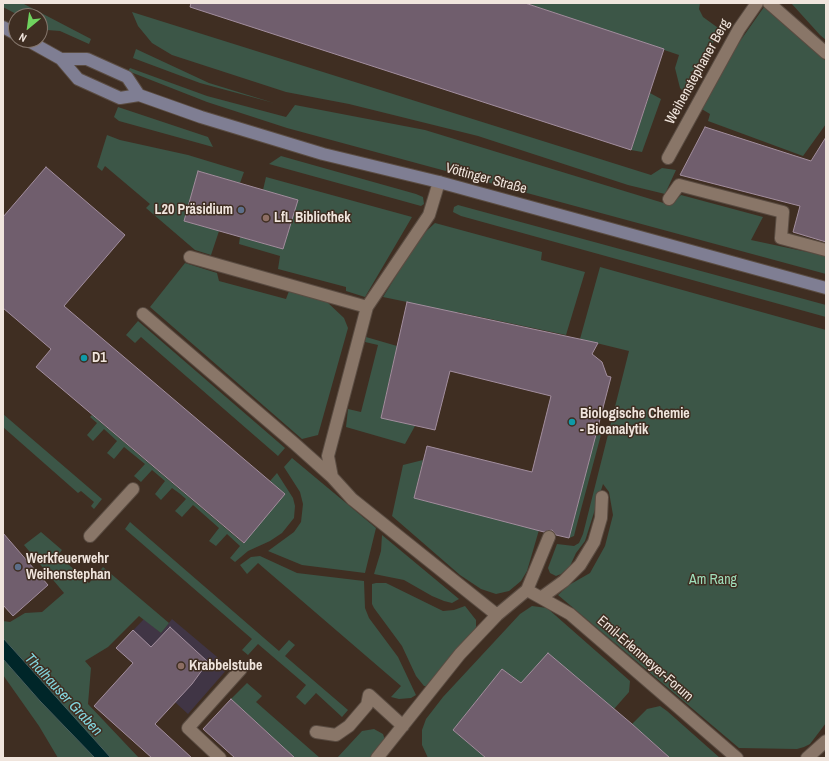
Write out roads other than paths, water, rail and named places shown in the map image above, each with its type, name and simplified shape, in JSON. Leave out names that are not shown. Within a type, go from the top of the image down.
[{"type":"main road","name":"Vöttinger Straße","points":[[41,48],[61,59],[78,79],[120,98],[139,95],[194,115],[323,154],[439,182],[826,288]]},
{"type":"main road","name":"Vöttinger Straße","points":[[61,59],[87,59],[127,77],[139,95]]},
{"type":"street","name":"Weihenstephaner Berg","points":[[668,158],[739,29],[757,3]]},
{"type":"street","points":[[769,3],[826,53]]},
{"type":"street","points":[[332,477],[328,456],[367,307],[429,214],[439,182]]},
{"type":"street","points":[[669,200],[679,185],[783,212],[781,238],[826,250]]},
{"type":"street","points":[[190,257],[367,307]]},
{"type":"street","points":[[143,314],[296,444],[332,477],[352,499],[497,615]]},
{"type":"street","points":[[90,536],[134,489]]},
{"type":"street","points":[[542,597],[564,582],[575,570],[594,542],[600,518],[602,497]]},
{"type":"street","points":[[377,758],[460,654],[497,615],[527,590],[549,537]]},
{"type":"street","name":"Emil-Erlenmeyer-Forum","points":[[527,590],[570,614],[737,758]]},
{"type":"street","points":[[215,756],[188,728],[241,668]]},
{"type":"street","points":[[316,732],[336,735],[349,726],[367,705],[369,695],[403,726]]},
{"type":"street","points":[[807,758],[826,740]]},
{"type":"water","points":[[3,638],[111,758],[95,758],[40,701],[3,659]]},
{"type":"place","name":"L20 Präsidium","points":[[241,210]]},
{"type":"place","name":"LfL Bibliothek","points":[[266,218]]},
{"type":"place","name":"D1","points":[[84,358]]},
{"type":"place","name":"Biologische Chemie - Bioanalytik","points":[[572,422]]},
{"type":"place","name":"Werkfeuerwehr Weihenstephan","points":[[18,567]]},
{"type":"place","name":"Krabbelstube","points":[[181,666]]},
{"type":"park label","name":"Am Rang","points":[[713,580]]},
{"type":"water label","name":"Thalhauser Graben","points":[[63,695]]}]
